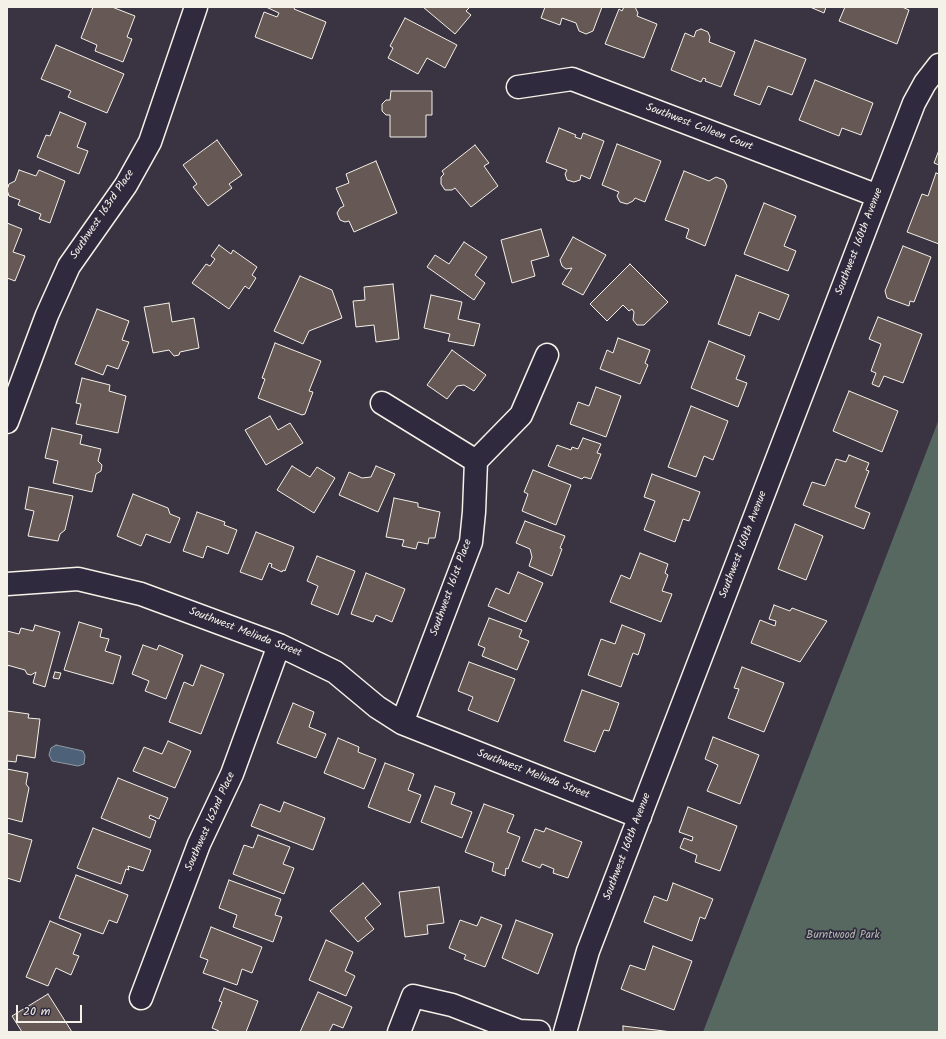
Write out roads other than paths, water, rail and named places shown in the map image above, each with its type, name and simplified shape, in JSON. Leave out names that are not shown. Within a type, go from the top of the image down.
[{"type":"street","name":"Southwest 163rd Place","points":[[7,422],[47,315],[70,266],[126,185],[150,142],[196,7]]},
{"type":"street","name":"Southwest 160th Avenue","points":[[565,1032],[588,951],[878,196],[914,103],[925,83],[939,64]]},
{"type":"street","name":"Southwest Colleen Court","points":[[518,87],[572,80],[878,196]]},
{"type":"street","points":[[382,403],[476,461],[521,415],[547,355]]},
{"type":"street","name":"Southwest 161st Place","points":[[402,723],[471,542],[476,461]]},
{"type":"street","name":"Southwest Melinda Street","points":[[7,584],[78,579],[141,594],[279,645],[335,672],[377,707],[402,723],[640,817]]},
{"type":"street","name":"Southwest 162nd Place","points":[[141,998],[199,844],[232,774],[279,645]]},
{"type":"street","points":[[399,1032],[413,996],[452,1005],[519,1031],[539,1032]]},
{"type":"water","points":[[56,745],[83,751],[85,756],[84,764],[78,766],[52,761],[49,755],[51,748]]},
{"type":"park label","name":"Burntwood Park","points":[[843,936]]}]
